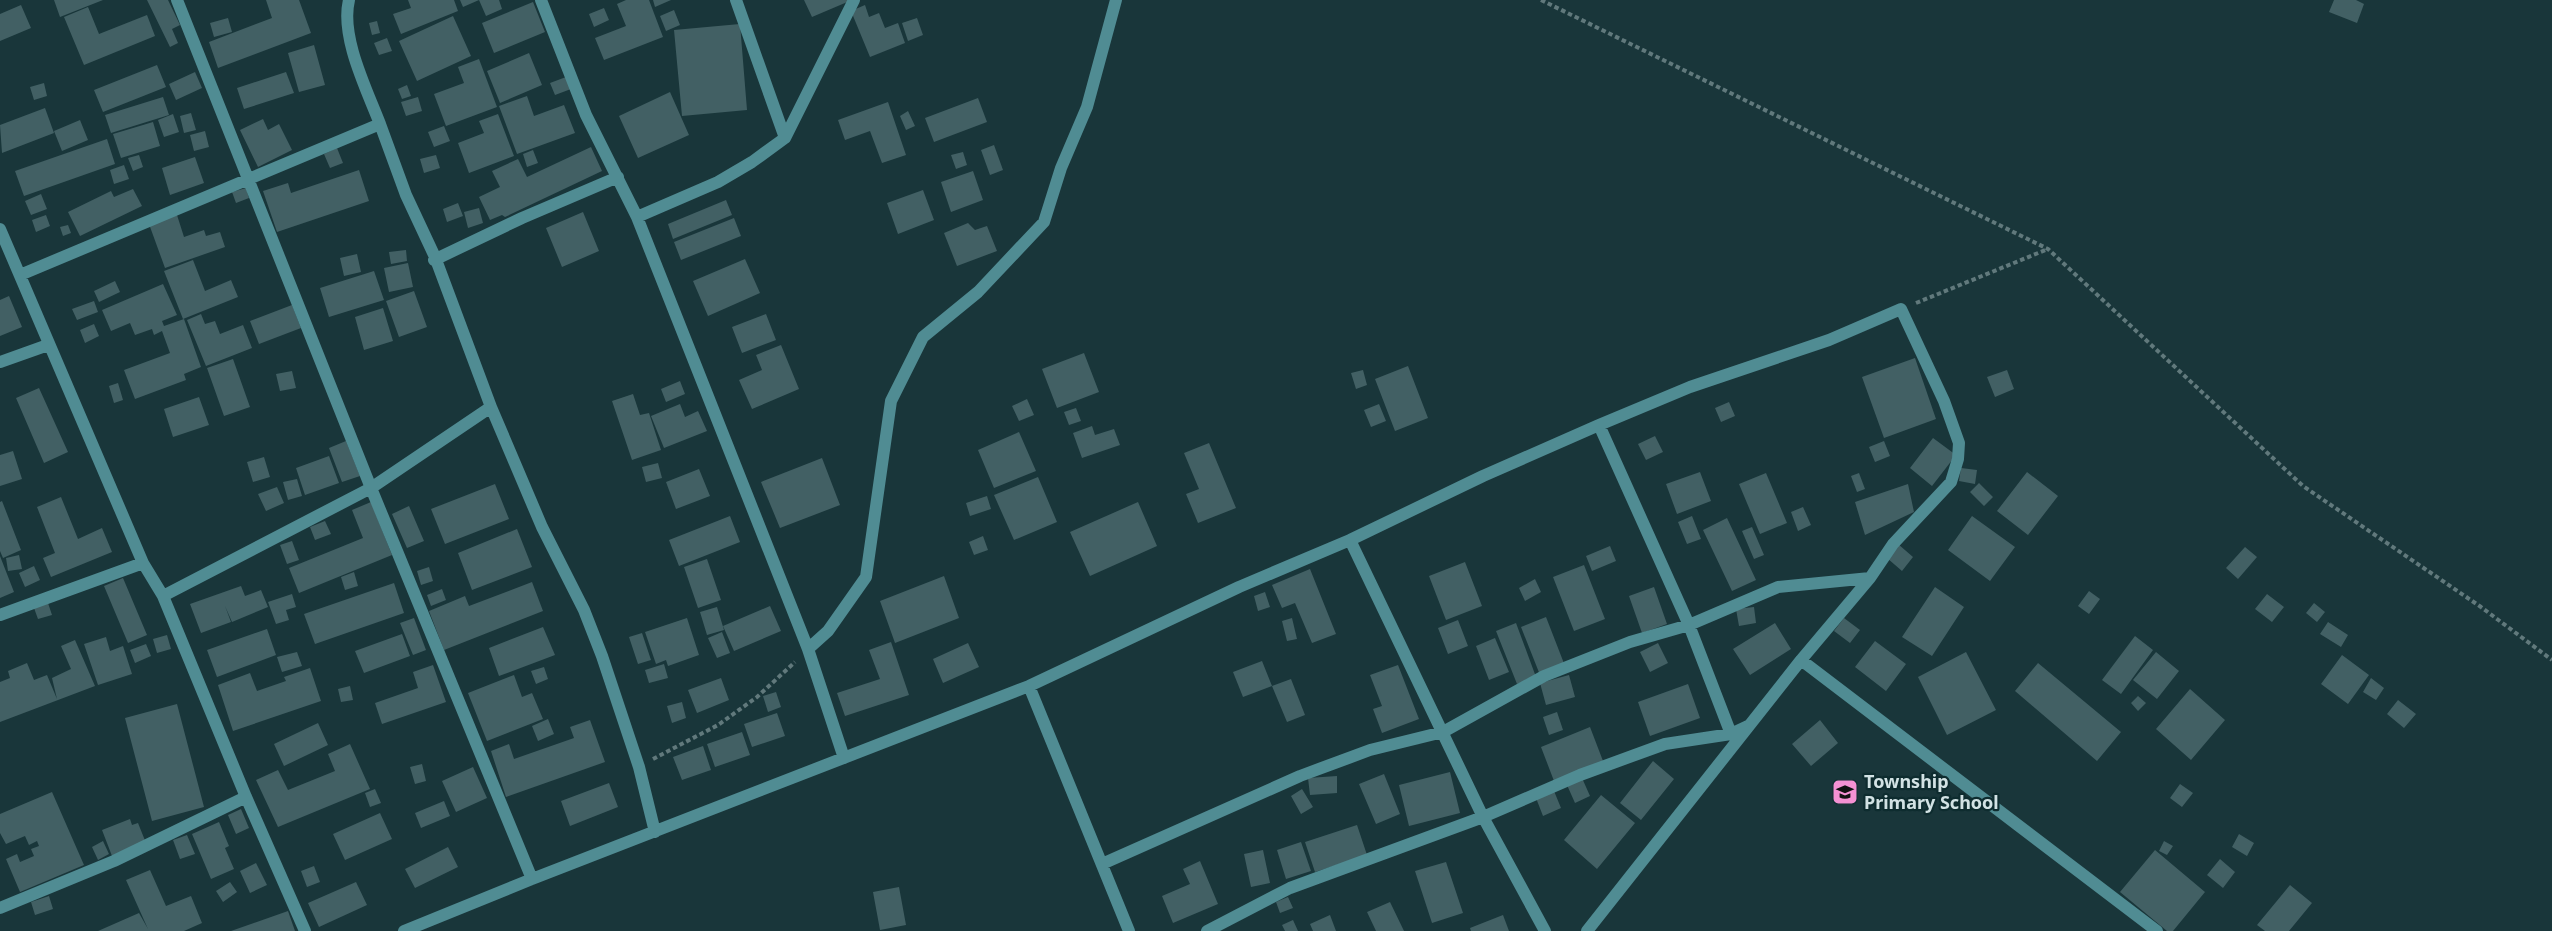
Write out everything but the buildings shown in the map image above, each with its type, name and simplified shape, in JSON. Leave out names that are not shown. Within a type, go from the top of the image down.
[{"type":"street","points":[[177,0],[371,488],[532,879]]},
{"type":"street","points":[[349,0],[347,9],[349,33],[361,74],[406,195],[491,407],[542,527],[584,610],[639,766],[655,832]]},
{"type":"street","points":[[541,0],[586,115],[637,217],[808,649],[844,758]]},
{"type":"street","points":[[736,0],[784,138]]},
{"type":"street","points":[[637,217],[718,183],[784,138],[854,0]]},
{"type":"street","points":[[808,649],[828,631],[866,577],[891,401],[923,337],[978,292],[1044,222],[1061,168],[1087,107],[1116,0]]},
{"type":"street","points":[[20,275],[380,124]]},
{"type":"street","points":[[434,260],[522,218],[618,177]]},
{"type":"street","points":[[0,229],[143,563],[163,596],[246,797],[305,931]]},
{"type":"street","points":[[404,931],[1029,686],[1239,587],[1350,540],[1483,476],[1599,425],[1690,387],[1829,340],[1901,309],[1944,401],[1959,443],[1958,459],[1951,482],[1893,544],[1870,578],[1801,660],[1587,931]]},
{"type":"street","points":[[0,362],[48,345]]},
{"type":"street","points":[[163,596],[371,488],[491,407]]},
{"type":"street","points":[[1599,425],[1689,626],[1731,734]]},
{"type":"street","points":[[1350,540],[1483,817],[1545,931]]},
{"type":"street","points":[[0,615],[143,563]]},
{"type":"street","points":[[1102,864],[1299,776],[1370,750],[1443,732],[1544,676],[1630,642],[1689,626],[1778,586],[1870,578]]},
{"type":"street","points":[[1801,660],[2157,931]]},
{"type":"street","points":[[1029,686],[1129,931]]},
{"type":"street","points":[[1207,931],[1290,888],[1483,817],[1580,775],[1665,744],[1731,734],[1752,724]]},
{"type":"street","points":[[1,904],[114,861],[246,797]]},
{"type":"path","points":[[1541,0],[2048,249],[2303,486],[2481,607],[2552,660]]},
{"type":"path","points":[[1901,309],[2048,249]]},
{"type":"path","points":[[639,766],[718,725],[757,697],[808,649]]},
{"type":"place","name":"Township Primary School","points":[[1845,792]]}]
